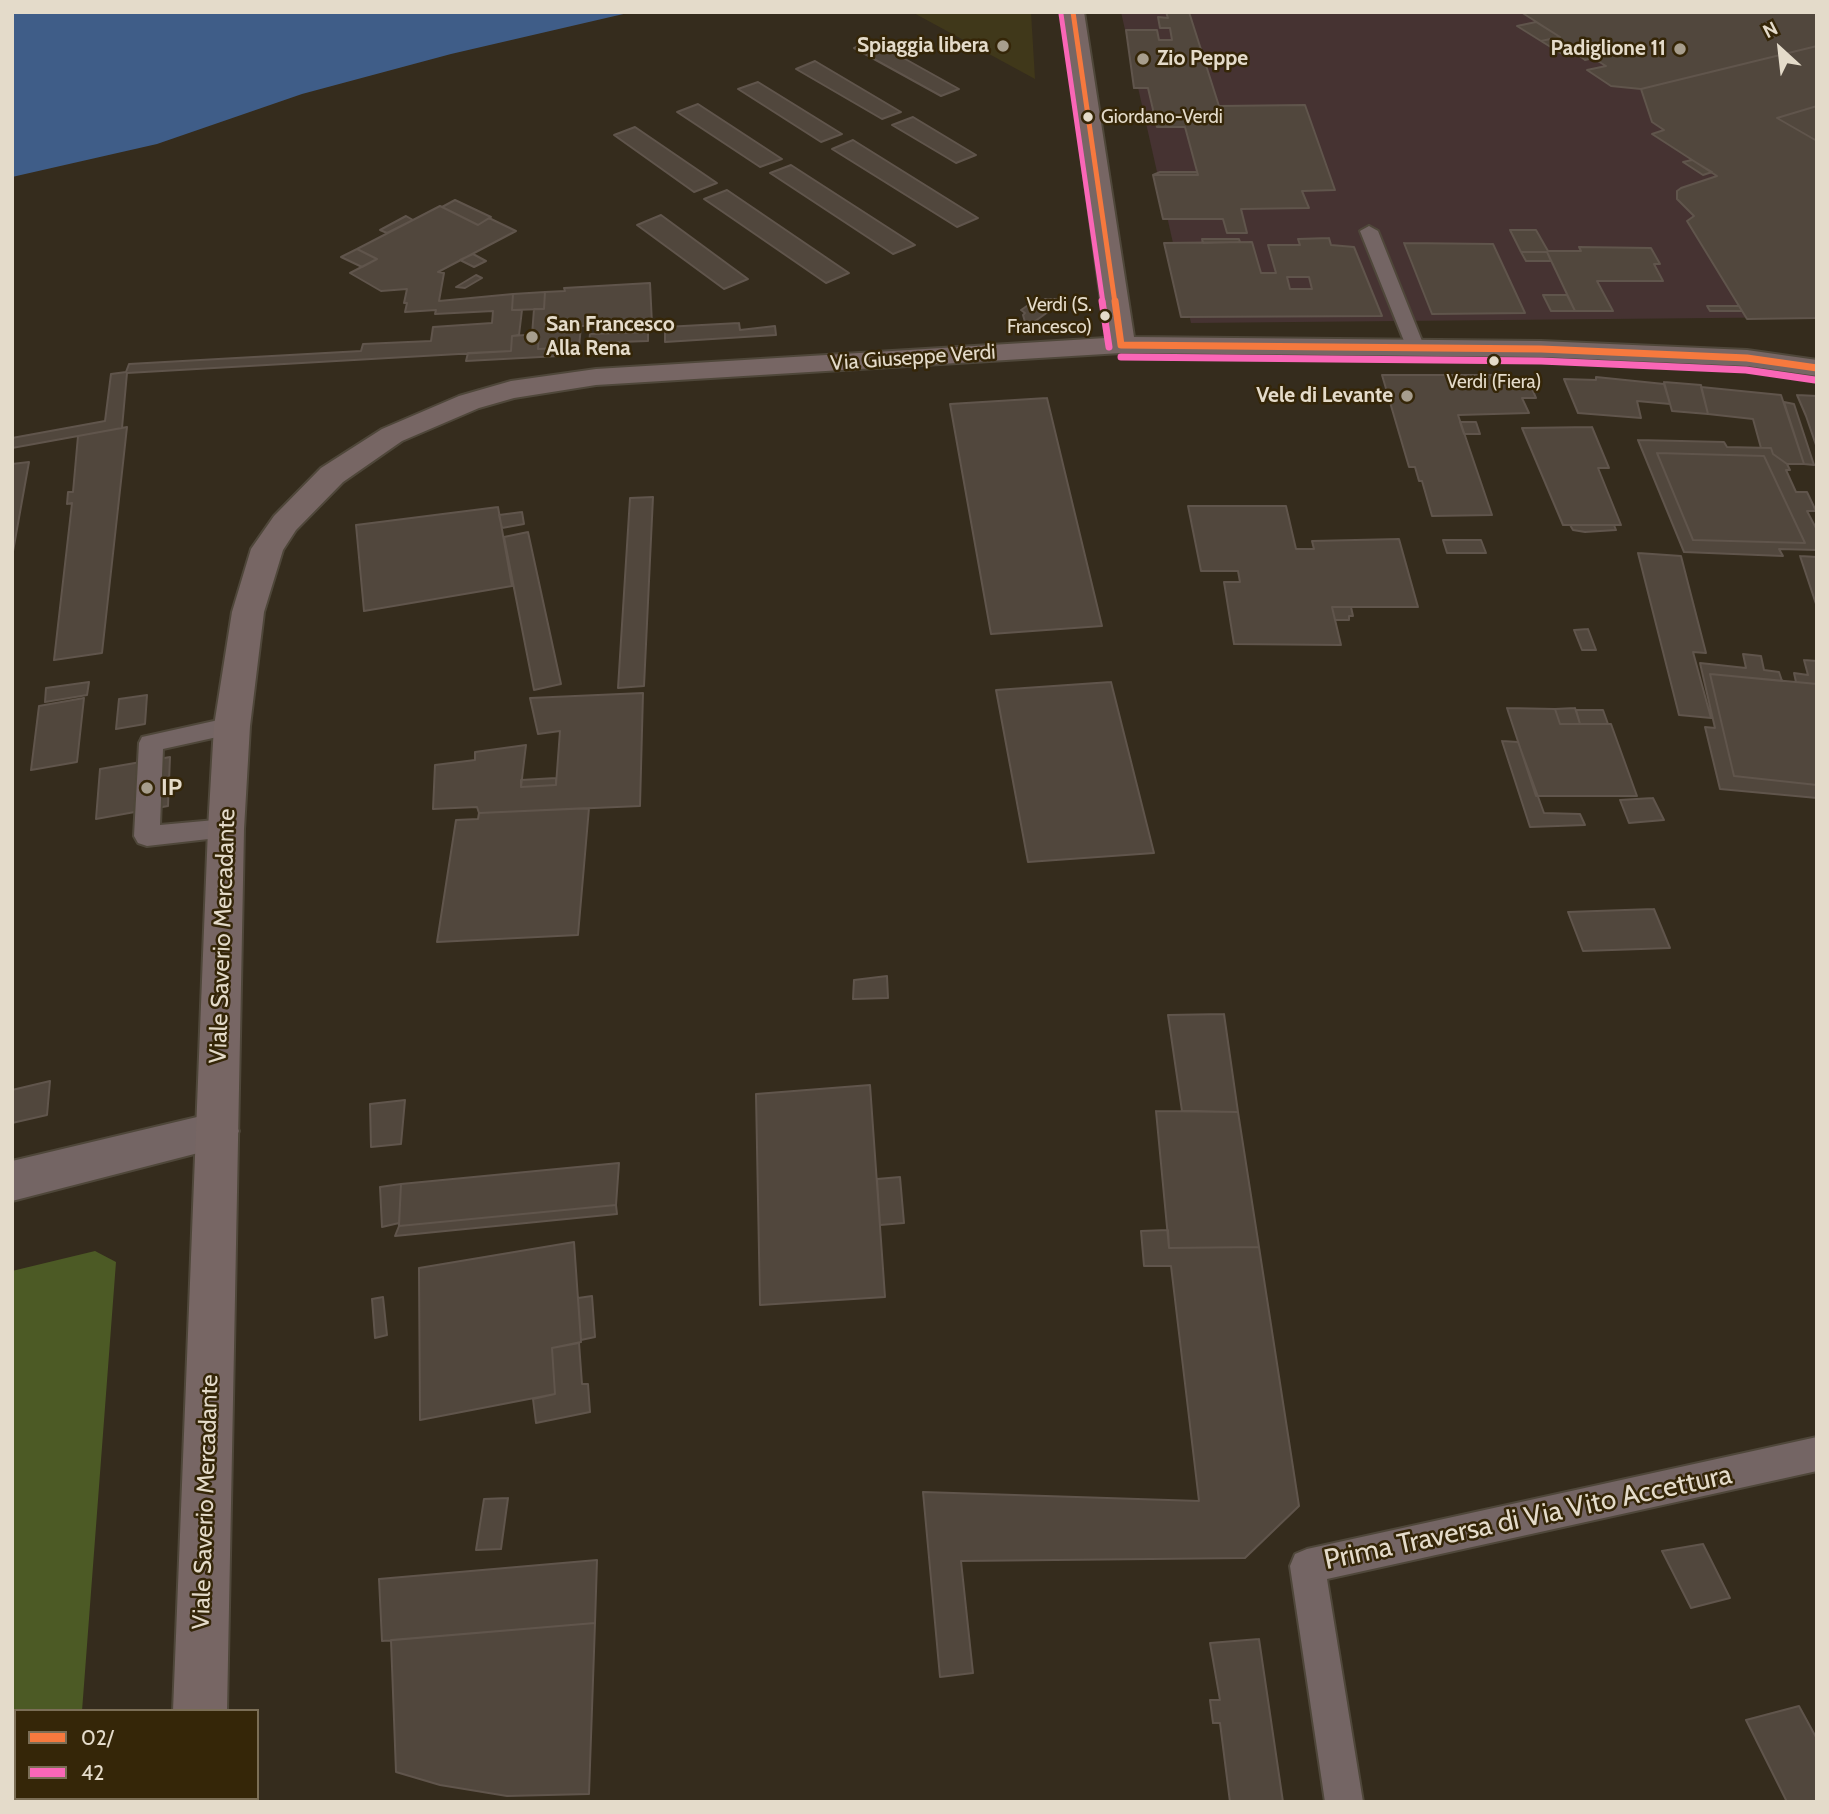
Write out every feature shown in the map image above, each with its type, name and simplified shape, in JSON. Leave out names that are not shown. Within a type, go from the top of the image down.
[{"type":"main road","points":[[1073,12],[1121,345]]},
{"type":"main road","name":"Via Giuseppe Verdi","points":[[596,377],[1121,345],[1415,346],[1747,358],[1817,368]]},
{"type":"main road","name":"Viale Saverio Mercadante","points":[[200,1709],[226,829],[232,726],[248,612],[267,549],[306,498],[360,453],[429,417],[511,390],[596,377]]},
{"type":"street","points":[[12,1181],[218,1131]]},
{"type":"lane","points":[[1369,231],[1415,346]]},
{"type":"lane","points":[[226,829],[147,836],[151,743],[232,726]]},
{"type":"lane","name":"Prima Traversa di Via Vito Accettura","points":[[1344,1802],[1307,1566],[1817,1454]]},
{"type":"shaded area","points":[[1121,12],[1817,12],[1817,317],[1191,323]]},
{"type":"green space","points":[[95,1251],[116,1262],[82,1709],[14,1709],[14,1800],[75,1802],[12,1802],[12,1271]]},
{"type":"sand","name":"Spiaggia libera","points":[[912,12],[1031,12],[1035,79]]},
{"type":"water","points":[[12,12],[632,12],[451,54],[302,94],[157,144],[12,177]]},
{"type":"building","points":[[1166,12],[1189,12],[1219,106],[1305,105],[1335,190],[1302,191],[1309,208],[1241,209],[1247,233],[1227,233],[1223,219],[1163,219],[1153,175],[1198,175],[1185,127],[1157,127],[1148,88],[1134,88],[1126,30],[1157,30],[1159,40],[1172,40],[1170,28],[1160,28],[1158,17],[1168,18]]},
{"type":"building","name":"Padiglione 11","points":[[1521,12],[1817,12],[1817,46],[1641,89],[1611,86],[1587,70],[1606,66],[1593,58],[1585,60],[1573,51],[1562,54],[1541,41],[1560,37]]},
{"type":"building","points":[[1536,22],[1560,37],[1541,41],[1517,26]]},
{"type":"building","points":[[873,41],[959,89],[941,96],[854,48]]},
{"type":"building","points":[[1817,46],[1817,106],[1777,118],[1817,141],[1817,318],[1747,319],[1687,221],[1694,216],[1677,199],[1677,191],[1681,188],[1717,176],[1652,134],[1664,130],[1652,122],[1641,89]]},
{"type":"building","points":[[815,61],[901,112],[882,119],[796,69]]},
{"type":"building","points":[[758,82],[842,134],[821,142],[738,89]]},
{"type":"building","points":[[698,104],[782,159],[760,167],[677,112]]},
{"type":"building","points":[[1817,106],[1817,141],[1777,118]]},
{"type":"building","points":[[913,117],[976,155],[956,163],[892,125]]},
{"type":"building","points":[[635,127],[717,183],[694,192],[614,135]]},
{"type":"building","points":[[853,140],[978,218],[957,227],[832,149]]},
{"type":"building","points":[[1692,160],[1712,172],[1703,175],[1683,162]]},
{"type":"building","points":[[791,165],[915,245],[893,254],[770,173]]},
{"type":"building","points":[[1160,172],[1197,172],[1198,175],[1153,175]]},
{"type":"building","points":[[727,190],[849,273],[826,283],[704,199]]},
{"type":"building","points":[[455,200],[491,217],[478,225],[442,207]]},
{"type":"building","points":[[440,206],[478,225],[489,218],[516,231],[438,272],[444,273],[439,301],[513,294],[512,310],[522,310],[519,335],[512,336],[511,351],[127,373],[122,428],[12,448],[12,438],[105,421],[111,374],[126,372],[129,364],[361,351],[363,344],[431,341],[433,327],[492,323],[493,311],[435,314],[436,310],[405,312],[407,289],[381,291],[350,273],[377,259],[357,249]]},
{"type":"building","points":[[661,215],[748,279],[724,289],[637,225]]},
{"type":"building","points":[[406,216],[413,220],[387,233],[380,230]]},
{"type":"building","points":[[1510,230],[1536,230],[1548,251],[1581,251],[1579,247],[1651,248],[1660,264],[1654,264],[1663,281],[1597,281],[1613,311],[1575,311],[1547,252],[1521,252]]},
{"type":"building","points":[[1329,238],[1331,245],[1354,247],[1382,316],[1181,317],[1164,243],[1252,242],[1261,273],[1276,273],[1268,245],[1300,245],[1298,239]],"holes":[[[1287,277],[1309,277],[1312,289],[1290,289]]]},
{"type":"building","points":[[1202,239],[1239,239],[1240,242],[1203,243]]},
{"type":"building","points":[[1404,243],[1493,244],[1525,313],[1432,314]]},
{"type":"building","points":[[357,249],[377,259],[362,267],[341,257]]},
{"type":"building","points":[[1521,252],[1547,252],[1551,261],[1526,261]]},
{"type":"building","points":[[473,254],[486,261],[474,267],[460,260]]},
{"type":"building","points":[[476,275],[482,278],[465,288],[456,287]]},
{"type":"building","points":[[650,283],[652,324],[581,326],[579,347],[538,349],[539,334],[532,335],[534,309],[544,309],[545,292],[565,291],[564,288]]},
{"type":"building","points":[[545,292],[544,309],[512,310],[513,294]]},
{"type":"building","points":[[1543,295],[1567,295],[1575,311],[1551,311]]},
{"type":"building","points":[[1037,299],[1059,299],[1059,304],[1034,322],[1025,322],[1025,313],[1021,310]]},
{"type":"building","points":[[1707,306],[1739,306],[1742,311],[1710,311]]},
{"type":"building","points":[[739,323],[740,330],[775,326],[776,335],[665,342],[665,327]]},
{"type":"building","points":[[648,332],[648,341],[589,343],[590,334]]},
{"type":"building","points":[[539,334],[538,349],[578,347],[578,355],[466,361],[468,353],[511,351],[512,336]]},
{"type":"building","points":[[1382,375],[1493,375],[1495,379],[1528,379],[1536,398],[1522,398],[1529,413],[1458,415],[1492,515],[1432,516],[1422,481],[1419,481],[1415,467],[1409,467]]},
{"type":"building","points":[[1596,377],[1664,384],[1670,404],[1637,401],[1641,418],[1578,413],[1564,379],[1596,380]]},
{"type":"building","points":[[1664,382],[1701,385],[1708,414],[1672,411]]},
{"type":"building","points":[[1701,387],[1781,395],[1804,464],[1787,464],[1773,454],[1771,448],[1761,448],[1753,419],[1708,414]]},
{"type":"building","points":[[1797,395],[1817,396],[1817,448],[1806,416]]},
{"type":"building","points":[[1047,398],[1102,626],[991,634],[950,404]]},
{"type":"building","points":[[1784,402],[1794,404],[1814,465],[1804,464]]},
{"type":"building","points":[[1460,422],[1476,422],[1480,434],[1464,434]]},
{"type":"building","points":[[127,427],[102,653],[54,660],[72,503],[67,504],[68,492],[73,492],[78,436]]},
{"type":"building","points":[[1592,427],[1609,468],[1598,468],[1621,525],[1563,525],[1522,428]]},
{"type":"building","points":[[1638,440],[1724,442],[1727,447],[1771,448],[1773,454],[1787,464],[1790,470],[1786,470],[1796,492],[1807,492],[1816,511],[1807,511],[1817,530],[1817,550],[1779,549],[1783,556],[1684,552]],"holes":[[[1657,453],[1764,456],[1805,543],[1693,540]]]},
{"type":"building","points":[[1657,453],[1764,456],[1805,543],[1693,540]]},
{"type":"building","points":[[29,462],[12,557],[12,464]]},
{"type":"building","points":[[653,497],[644,686],[618,688],[630,498]]},
{"type":"building","points":[[1188,506],[1286,506],[1296,549],[1314,549],[1312,541],[1399,539],[1418,607],[1332,607],[1341,645],[1234,644],[1224,582],[1240,582],[1238,571],[1201,571]]},
{"type":"building","points":[[498,507],[512,586],[364,611],[356,525]]},
{"type":"building","points":[[522,512],[524,524],[502,528],[499,515]]},
{"type":"building","points":[[1570,525],[1614,525],[1616,530],[1585,532],[1573,530]]},
{"type":"building","points":[[528,532],[561,684],[534,690],[504,537]]},
{"type":"building","points":[[1443,540],[1481,540],[1486,553],[1447,553]]},
{"type":"building","points":[[1638,553],[1681,556],[1706,653],[1693,652],[1711,718],[1679,715]]},
{"type":"building","points":[[1800,556],[1817,557],[1817,607]]},
{"type":"building","points":[[1332,607],[1351,607],[1353,616],[1349,616],[1349,620],[1335,620]]},
{"type":"building","points":[[1588,629],[1596,650],[1582,650],[1574,630]]},
{"type":"building","points":[[1743,654],[1761,656],[1764,670],[1779,672],[1782,681],[1710,674],[1734,776],[1817,785],[1817,798],[1720,789],[1705,727],[1715,728],[1700,663],[1746,668]]},
{"type":"building","points":[[1804,660],[1817,661],[1817,684],[1796,682],[1794,673],[1808,675]]},
{"type":"building","points":[[1710,674],[1817,684],[1817,785],[1734,776]]},
{"type":"building","points":[[89,682],[87,695],[45,702],[46,688]]},
{"type":"building","points":[[1111,682],[1154,853],[1028,862],[996,690]]},
{"type":"building","points":[[643,693],[640,806],[479,813],[477,807],[433,809],[435,765],[475,760],[475,752],[526,745],[521,787],[556,785],[560,731],[538,734],[530,698]]},
{"type":"building","points":[[147,695],[145,724],[116,729],[119,699]]},
{"type":"building","points":[[84,698],[77,762],[31,770],[39,706]]},
{"type":"building","points":[[1507,708],[1555,709],[1560,724],[1611,724],[1637,796],[1536,796]]},
{"type":"building","points":[[1575,708],[1580,724],[1560,724],[1555,709]]},
{"type":"building","points":[[1576,710],[1603,710],[1608,724],[1580,724]]},
{"type":"building","points":[[1502,741],[1518,742],[1544,813],[1580,814],[1585,825],[1530,827]]},
{"type":"building","points":[[170,757],[168,806],[96,819],[100,769]]},
{"type":"building","points":[[556,778],[556,785],[521,787],[521,780]]},
{"type":"building","points":[[1653,798],[1664,820],[1629,823],[1620,800]]},
{"type":"building","points":[[589,808],[578,935],[437,942],[456,820],[478,819],[479,813]]},
{"type":"building","points":[[1654,909],[1670,948],[1583,951],[1568,912]]},
{"type":"building","points":[[887,976],[888,998],[853,999],[854,980]]},
{"type":"building","points":[[1224,1014],[1238,1112],[1182,1111],[1168,1015]]},
{"type":"building","points":[[50,1081],[47,1115],[12,1123],[12,1090]]},
{"type":"building","points":[[870,1085],[885,1297],[760,1305],[756,1094]]},
{"type":"building","points":[[405,1100],[401,1144],[371,1147],[370,1104]]},
{"type":"building","points":[[1156,1111],[1238,1112],[1259,1247],[1169,1248]]},
{"type":"building","points":[[619,1163],[616,1205],[399,1226],[401,1184]]},
{"type":"building","points":[[900,1177],[904,1223],[880,1225],[877,1179]]},
{"type":"building","points":[[401,1184],[399,1223],[382,1227],[380,1187]]},
{"type":"building","points":[[616,1205],[617,1214],[395,1236],[399,1226]]},
{"type":"building","points":[[1168,1230],[1169,1248],[1259,1247],[1299,1506],[1245,1558],[961,1561],[973,1673],[940,1677],[923,1492],[1199,1501],[1171,1266],[1144,1266],[1141,1231]]},
{"type":"building","points":[[574,1242],[581,1342],[552,1348],[555,1394],[420,1420],[419,1268]]},
{"type":"building","points":[[592,1296],[595,1337],[581,1340],[578,1298]]},
{"type":"building","points":[[383,1297],[387,1335],[375,1338],[372,1299]]},
{"type":"building","points":[[579,1343],[582,1384],[588,1384],[590,1412],[536,1423],[533,1399],[555,1394],[552,1348]]},
{"type":"building","points":[[508,1498],[501,1549],[476,1550],[484,1499]]},
{"type":"building","points":[[1703,1544],[1730,1598],[1691,1608],[1662,1551]]},
{"type":"building","points":[[597,1560],[595,1623],[382,1641],[379,1579]]},
{"type":"building","points":[[595,1623],[589,1794],[507,1796],[440,1785],[396,1772],[391,1640]]},
{"type":"building","points":[[1259,1639],[1283,1802],[1230,1802],[1220,1723],[1213,1723],[1210,1700],[1220,1700],[1210,1643]]},
{"type":"building","points":[[1799,1706],[1817,1739],[1817,1802],[1787,1802],[1746,1720]]},
{"type":"transit line","name":"02/","points":[[1073,12],[1121,345]]},
{"type":"transit line","name":"42","points":[[1061,14],[1109,347]]},
{"type":"transit line","name":"02/","points":[[1121,345],[1541,349],[1747,358],[1817,368]]},
{"type":"transit line","name":"42","points":[[1121,357],[1541,361],[1746,370],[1815,380]]},
{"type":"place","name":"Spiaggia libera","points":[[1003,46]]},
{"type":"place","name":"Padiglione 11","points":[[1680,49]]},
{"type":"place","name":"Zio Peppe","points":[[1143,59]]},
{"type":"place","name":"Giordano-Verdi","points":[[1088,117]]},
{"type":"place","name":"Verdi (S. Francesco)","points":[[1105,316]]},
{"type":"place","name":"San Francesco Alla Rena","points":[[532,337]]},
{"type":"place","name":"Verdi (Fiera)","points":[[1494,361]]},
{"type":"place","name":"Vele di Levante","points":[[1407,396]]},
{"type":"place","name":"IP","points":[[147,788]]}]
